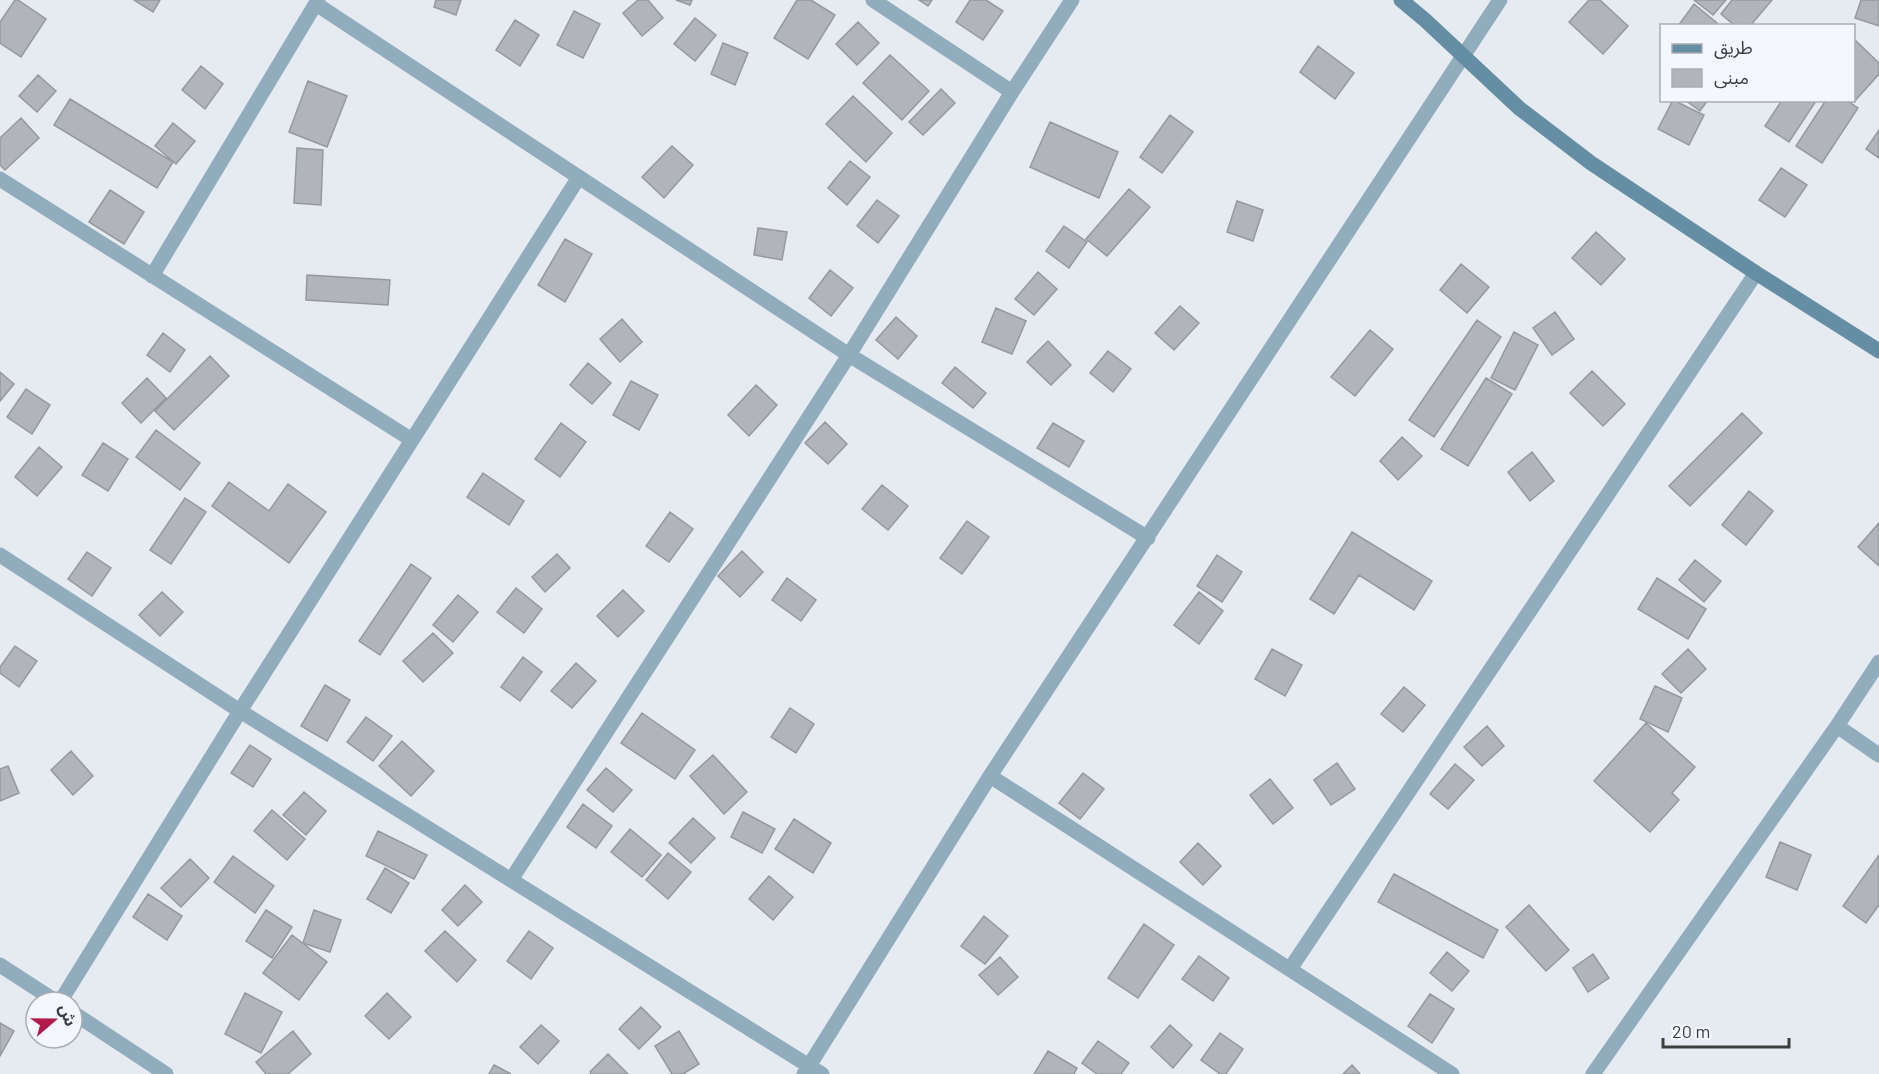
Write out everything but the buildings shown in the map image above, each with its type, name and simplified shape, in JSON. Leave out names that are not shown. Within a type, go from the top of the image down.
[{"type":"street","points":[[873,0],[1012,92]]},
{"type":"street","points":[[511,880],[849,355],[1012,92],[1072,0]]},
{"type":"street","points":[[1401,0],[1520,108],[1591,163],[1756,273],[1879,351]]},
{"type":"street","points":[[0,555],[240,711],[812,1071],[990,776],[1500,0]]},
{"type":"street","points":[[152,276],[317,2],[849,355],[1148,538]]},
{"type":"street","points":[[66,990],[240,711],[579,177]]},
{"type":"street","points":[[0,179],[412,440]]},
{"type":"street","points":[[1290,969],[1756,273]]},
{"type":"street","points":[[1593,1074],[1837,726],[1879,662]]},
{"type":"street","points":[[1837,726],[1879,755]]},
{"type":"street","points":[[990,776],[1452,1074]]},
{"type":"street","points":[[0,965],[40,990]]},
{"type":"street","points":[[84,1020],[166,1074]]}]
